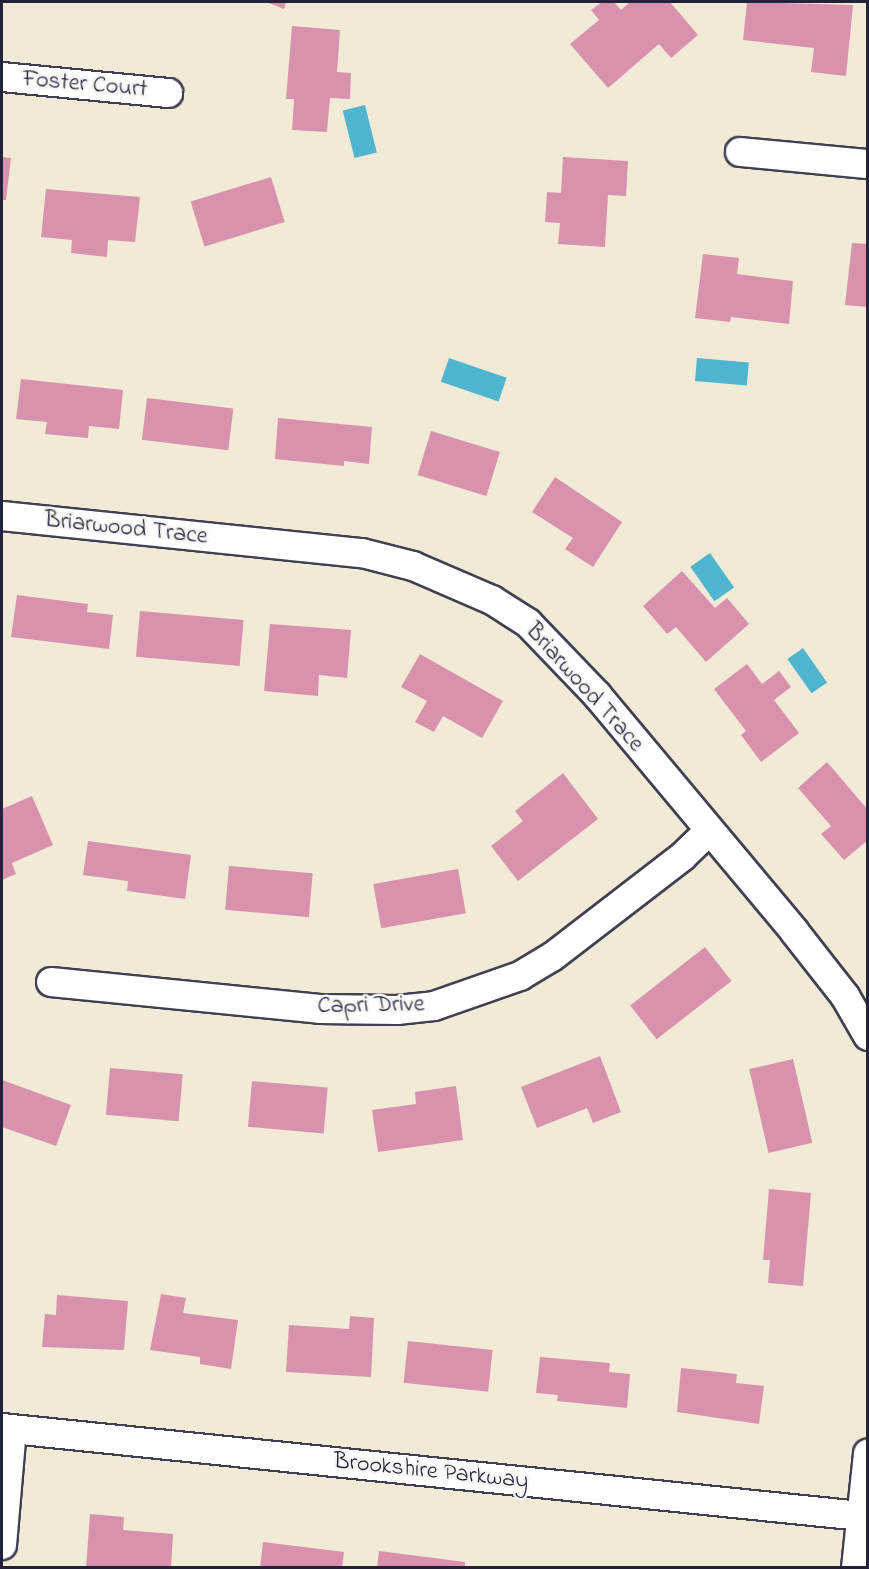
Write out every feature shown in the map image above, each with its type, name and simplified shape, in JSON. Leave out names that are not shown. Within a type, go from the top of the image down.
[{"type":"street","name":"Foster Court","points":[[2,77],[168,93]]},
{"type":"street","points":[[740,152],[867,164]]},
{"type":"street","name":"Briarwood Trace","points":[[2,516],[362,553],[453,580],[528,623],[597,695],[845,996],[867,1036]]},
{"type":"street","name":"Capri Drive","points":[[51,982],[320,1009],[388,1011],[434,1006],[520,976],[552,957],[683,856],[709,831]]},
{"type":"street","points":[[2,1545],[7,1429]]},
{"type":"street","name":"Brookshire Parkway","points":[[7,1429],[861,1516]]},
{"type":"street","points":[[856,1568],[867,1454]]},
{"type":"water","points":[[365,105],[377,153],[355,158],[343,111]]},
{"type":"water","points":[[449,358],[507,378],[499,401],[441,382]]},
{"type":"water","points":[[697,358],[749,363],[747,385],[695,381]]},
{"type":"water","points":[[710,553],[734,587],[714,601],[690,567]]},
{"type":"water","points":[[803,648],[827,682],[812,693],[787,659]]},
{"type":"building","points":[[266,2],[286,2],[284,9]]},
{"type":"building","points":[[602,2],[614,2],[621,10],[630,2],[670,2],[698,35],[671,58],[659,44],[608,88],[570,44],[599,20],[591,10]]},
{"type":"building","points":[[747,2],[853,5],[846,76],[811,72],[814,48],[743,40]]},
{"type":"building","points":[[292,26],[340,30],[337,72],[351,73],[350,99],[330,98],[327,132],[292,130],[294,99],[286,99]]},
{"type":"building","points":[[2,157],[11,158],[6,200],[2,200]]},
{"type":"building","points":[[563,157],[628,161],[626,196],[608,195],[605,247],[558,244],[560,223],[545,222],[547,192],[561,193]]},
{"type":"building","points":[[271,177],[285,222],[204,247],[191,202]]},
{"type":"building","points":[[46,189],[140,197],[135,242],[108,240],[107,257],[71,253],[72,240],[41,237]]},
{"type":"building","points":[[852,243],[868,244],[868,307],[845,305]]},
{"type":"building","points":[[703,254],[739,258],[737,274],[793,281],[789,324],[731,317],[730,322],[695,318]]},
{"type":"building","points":[[21,379],[123,390],[119,429],[89,426],[88,438],[45,434],[47,422],[16,419]]},
{"type":"building","points":[[147,398],[233,409],[228,450],[142,440]]},
{"type":"building","points":[[278,418],[372,427],[369,464],[344,461],[344,466],[275,459]]},
{"type":"building","points":[[431,431],[500,452],[486,496],[418,475]]},
{"type":"building","points":[[555,477],[622,522],[593,567],[565,549],[573,538],[532,512]]},
{"type":"building","points":[[682,571],[715,608],[727,598],[749,624],[706,662],[676,627],[667,634],[643,606]]},
{"type":"building","points":[[17,595],[88,604],[87,612],[113,615],[109,649],[11,637]]},
{"type":"building","points":[[140,611],[244,620],[240,666],[136,657]]},
{"type":"building","points":[[270,624],[351,630],[347,678],[319,675],[318,696],[264,691]]},
{"type":"building","points":[[420,654],[503,701],[482,738],[443,716],[434,732],[415,722],[427,701],[401,687]]},
{"type":"building","points":[[747,664],[762,684],[779,671],[791,687],[774,700],[799,733],[761,762],[741,735],[746,731],[714,689]]},
{"type":"building","points":[[827,762],[868,810],[868,840],[844,860],[821,834],[831,826],[798,788]]},
{"type":"building","points":[[563,773],[598,819],[518,881],[491,846],[523,821],[515,811]]},
{"type":"building","points":[[32,796],[53,845],[12,863],[16,874],[2,880],[2,809]]},
{"type":"building","points":[[88,841],[191,855],[185,899],[127,891],[128,881],[83,875]]},
{"type":"building","points":[[229,866],[313,873],[309,917],[225,910]]},
{"type":"building","points":[[458,869],[466,913],[381,928],[373,884]]},
{"type":"building","points":[[705,947],[731,981],[657,1039],[630,1005]]},
{"type":"building","points":[[600,1056],[621,1112],[593,1123],[587,1108],[537,1128],[521,1087]]},
{"type":"building","points":[[793,1059],[812,1143],[768,1153],[749,1069]]},
{"type":"building","points":[[110,1068],[183,1074],[179,1121],[106,1115]]},
{"type":"building","points":[[2,1080],[71,1105],[56,1146],[2,1127]]},
{"type":"building","points":[[252,1081],[328,1088],[324,1133],[248,1127]]},
{"type":"building","points":[[456,1086],[463,1140],[378,1152],[372,1110],[416,1104],[415,1092]]},
{"type":"building","points":[[769,1189],[811,1193],[803,1286],[768,1283],[770,1260],[763,1260]]},
{"type":"building","points":[[161,1294],[186,1298],[183,1313],[238,1320],[231,1369],[200,1364],[200,1357],[150,1350]]},
{"type":"building","points":[[57,1295],[128,1301],[124,1350],[42,1347],[45,1314],[56,1315]]},
{"type":"building","points":[[350,1316],[374,1318],[371,1377],[286,1372],[289,1325],[349,1329]]},
{"type":"building","points":[[408,1341],[493,1350],[488,1392],[404,1383]]},
{"type":"building","points":[[540,1357],[610,1363],[609,1372],[630,1374],[627,1408],[557,1401],[558,1395],[536,1393]]},
{"type":"building","points":[[681,1368],[737,1374],[736,1383],[764,1386],[759,1424],[677,1412]]},
{"type":"building","points":[[90,1514],[124,1517],[123,1530],[173,1534],[171,1568],[86,1568]]},
{"type":"building","points":[[263,1542],[344,1552],[342,1568],[260,1568]]},
{"type":"building","points":[[379,1551],[465,1562],[465,1568],[377,1568]]}]
